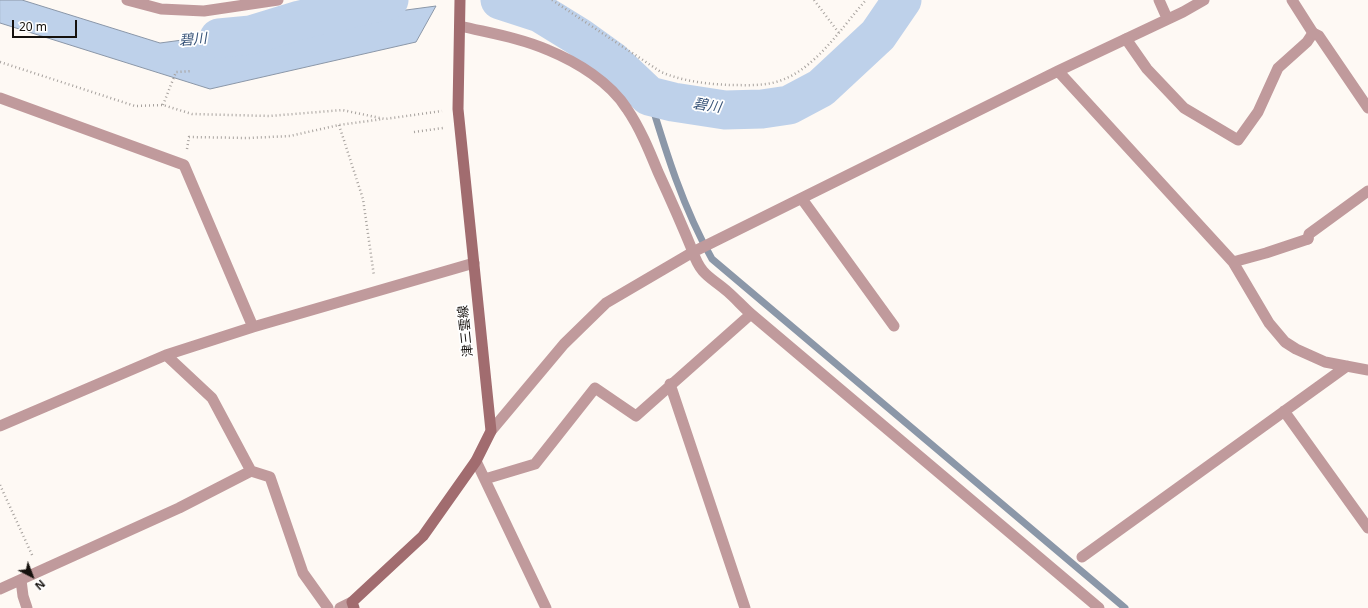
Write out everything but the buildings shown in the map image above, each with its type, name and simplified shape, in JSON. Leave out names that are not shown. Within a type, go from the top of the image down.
[{"type":"main road","name":"津三雲線","points":[[460,0],[458,108],[491,431]]},
{"type":"main road","points":[[353,605],[423,536],[476,461],[491,431]]},
{"type":"street","points":[[127,0],[161,9],[204,11],[278,0]]},
{"type":"street","points":[[1159,0],[1168,18]]},
{"type":"street","points":[[491,431],[564,344],[606,303],[696,251],[1058,71],[1183,12],[1204,0]]},
{"type":"street","points":[[1292,0],[1313,33],[1319,36],[1368,108]]},
{"type":"street","points":[[460,22],[548,49],[589,73],[602,83],[627,109],[644,138],[696,251],[697,264],[705,274],[1099,608]]},
{"type":"street","points":[[1126,39],[1147,69],[1184,108],[1238,140],[1258,112],[1278,68],[1307,42],[1313,33]]},
{"type":"street","points":[[1058,71],[1233,262],[1269,323],[1285,342],[1296,349],[1325,362],[1368,370]]},
{"type":"street","points":[[0,98],[184,165],[253,327]]},
{"type":"street","points":[[1233,262],[1308,239],[1309,234],[1368,191]]},
{"type":"street","points":[[802,199],[894,326]]},
{"type":"street","points":[[0,426],[166,355],[253,327],[474,263]]},
{"type":"street","points":[[485,479],[535,464],[595,388],[636,416],[670,384],[751,314]]},
{"type":"street","points":[[166,355],[212,398],[250,471]]},
{"type":"street","points":[[1082,557],[1346,366]]},
{"type":"street","points":[[670,384],[745,608]]},
{"type":"street","points":[[1284,411],[1368,528]]},
{"type":"street","points":[[476,461],[546,608]]},
{"type":"street","points":[[0,589],[179,508],[250,471],[270,477],[303,573],[328,608]]},
{"type":"street","points":[[21,580],[23,596],[27,608]]},
{"type":"street","points":[[340,608],[353,605]]},
{"type":"path","points":[[552,0],[661,72],[671,76],[712,84],[750,85],[771,83],[784,79],[809,64],[839,34],[851,16],[866,0]]},
{"type":"path","points":[[814,0],[839,34]]},
{"type":"path","points":[[0,62],[135,106],[164,105],[192,114],[270,116],[342,110],[385,119]]},
{"type":"path","points":[[164,105],[176,72],[192,72]]},
{"type":"path","points":[[184,165],[189,137],[248,138],[290,136],[339,125],[458,108]]},
{"type":"path","points":[[339,125],[363,199],[376,291]]},
{"type":"path","points":[[414,132],[460,126]]},
{"type":"path","points":[[0,485],[39,572]]},
{"type":"water","points":[[0,0],[22,0],[160,43],[436,6],[416,42],[210,89],[0,23]]},
{"type":"waterway","name":"碧川","points":[[219,38],[251,35],[300,20],[389,0]]},
{"type":"waterway","name":"碧川","points":[[500,0],[540,13],[579,37],[611,60],[649,96],[673,102],[725,110],[762,109],[789,105],[821,88],[878,35],[902,0]]},
{"type":"waterway","points":[[649,96],[684,200],[692,220],[712,259],[1125,608]]}]
